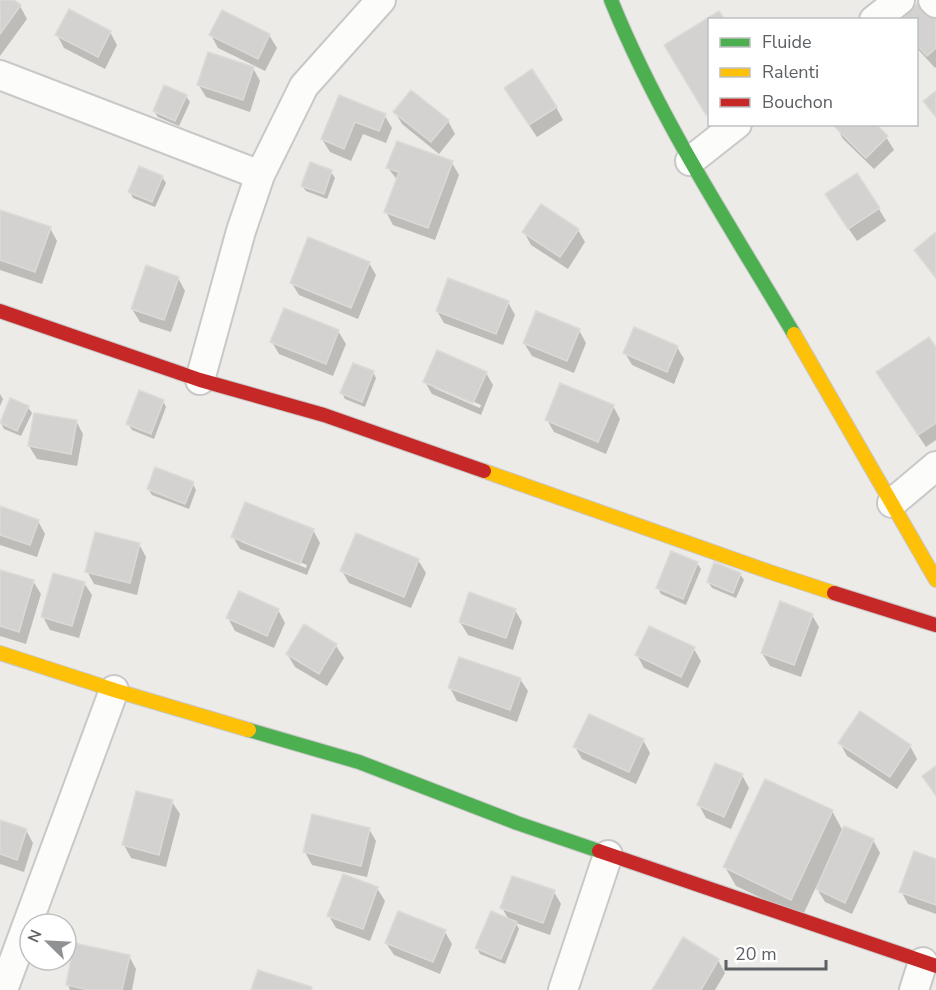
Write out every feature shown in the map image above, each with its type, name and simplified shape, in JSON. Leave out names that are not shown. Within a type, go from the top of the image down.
[{"type":"street","points":[[200,380],[241,231],[260,175],[304,86],[381,0]]},
{"type":"street","points":[[611,0],[627,41],[690,161],[824,384],[936,580]]},
{"type":"street","points":[[877,18],[900,0]]},
{"type":"street","points":[[0,75],[260,175]]},
{"type":"street","points":[[690,161],[734,126]]},
{"type":"street","points":[[0,312],[200,380],[324,415],[770,572],[936,625]]},
{"type":"street","points":[[892,503],[936,466]]},
{"type":"street","points":[[0,653],[114,690],[358,762],[517,823],[929,964],[914,990]]},
{"type":"street","points":[[3,990],[114,690]]},
{"type":"street","points":[[563,990],[609,855]]},
{"type":"building","points":[[0,0],[14,0],[21,5],[0,34]]},
{"type":"building","points":[[921,0],[936,12],[936,48],[927,56],[918,46],[918,18],[901,18]]},
{"type":"building","points":[[69,9],[111,31],[98,57],[55,35]]},
{"type":"building","points":[[222,10],[270,34],[258,59],[209,35]]},
{"type":"building","points":[[719,11],[724,18],[708,18],[708,114],[706,115],[664,45]]},
{"type":"building","points":[[208,52],[254,67],[243,100],[197,85]]},
{"type":"building","points":[[532,69],[557,107],[529,125],[504,88]]},
{"type":"building","points":[[164,85],[187,95],[175,121],[153,111]]},
{"type":"building","points":[[411,90],[449,120],[431,142],[393,112]]},
{"type":"building","points":[[936,91],[936,117],[923,101]]},
{"type":"building","points":[[339,95],[386,114],[379,131],[355,122],[344,149],[321,139]]},
{"type":"building","points":[[834,126],[878,126],[888,136],[866,158]]},
{"type":"building","points":[[397,141],[453,161],[428,228],[384,212],[399,172],[386,168]]},
{"type":"building","points":[[310,162],[332,170],[324,194],[301,186]]},
{"type":"building","points":[[139,166],[163,176],[152,202],[128,192]]},
{"type":"building","points":[[857,173],[880,208],[848,229],[825,194]]},
{"type":"building","points":[[541,204],[579,229],[560,257],[522,232]]},
{"type":"building","points":[[0,210],[51,227],[35,272],[0,260]]},
{"type":"building","points":[[936,232],[936,278],[914,250]]},
{"type":"building","points":[[308,237],[370,262],[351,308],[290,283]]},
{"type":"building","points":[[146,265],[179,277],[164,320],[131,309]]},
{"type":"building","points":[[448,278],[509,301],[496,334],[436,311]]},
{"type":"building","points":[[284,308],[339,330],[326,364],[270,342]]},
{"type":"building","points":[[536,311],[580,329],[567,361],[523,343]]},
{"type":"building","points":[[634,327],[678,346],[667,372],[623,353]]},
{"type":"building","points":[[929,337],[936,347],[936,423],[918,435],[876,372]]},
{"type":"building","points":[[437,350],[487,372],[473,403],[423,382]]},
{"type":"building","points":[[353,363],[374,371],[362,402],[340,393]]},
{"type":"building","points":[[560,383],[614,405],[598,442],[545,420]]},
{"type":"building","points":[[139,390],[164,400],[151,434],[126,424]]},
{"type":"building","points":[[10,398],[29,406],[17,431],[0,423]]},
{"type":"building","points":[[34,413],[77,420],[71,454],[28,446]]},
{"type":"building","points":[[155,467],[194,482],[185,504],[147,489]]},
{"type":"building","points":[[245,502],[314,529],[300,564],[231,537]]},
{"type":"building","points":[[0,506],[39,520],[30,545],[0,535]]},
{"type":"building","points":[[95,532],[140,543],[130,583],[85,572]]},
{"type":"building","points":[[356,533],[419,559],[404,597],[340,571]]},
{"type":"building","points":[[671,551],[698,562],[683,599],[656,588]]},
{"type":"building","points":[[714,562],[741,573],[733,593],[707,582]]},
{"type":"building","points":[[0,570],[34,580],[19,632],[0,626]]},
{"type":"building","points":[[53,573],[85,582],[72,626],[41,617]]},
{"type":"building","points":[[239,591],[279,609],[267,636],[226,618]]},
{"type":"building","points":[[469,592],[516,609],[506,638],[459,622]]},
{"type":"building","points":[[780,601],[813,614],[794,665],[761,653]]},
{"type":"building","points":[[304,624],[337,644],[319,674],[286,654]]},
{"type":"building","points":[[649,626],[695,647],[681,677],[635,655]]},
{"type":"building","points":[[459,657],[521,678],[510,710],[448,688]]},
{"type":"building","points":[[860,711],[911,745],[890,777],[838,743]]},
{"type":"building","points":[[589,714],[644,739],[629,772],[573,747]]},
{"type":"building","points":[[715,763],[743,774],[724,817],[697,805]]},
{"type":"building","points":[[936,766],[936,796],[922,776]]},
{"type":"building","points":[[765,779],[833,810],[791,900],[723,867]]},
{"type":"building","points":[[136,791],[173,800],[159,855],[122,845]]},
{"type":"building","points":[[312,814],[370,828],[361,866],[303,852]]},
{"type":"building","points":[[0,820],[27,829],[17,860],[0,854]]},
{"type":"building","points":[[844,826],[874,839],[845,903],[816,889]]},
{"type":"building","points":[[914,851],[936,859],[936,905],[899,892]]},
{"type":"building","points":[[343,874],[378,887],[363,929],[327,916]]},
{"type":"building","points":[[512,876],[555,890],[543,923],[500,908]]},
{"type":"building","points":[[398,911],[446,930],[433,962],[385,943]]},
{"type":"building","points":[[491,911],[517,922],[501,959],[475,948]]},
{"type":"building","points":[[683,937],[719,959],[701,990],[652,990]]},
{"type":"building","points":[[78,944],[130,955],[122,990],[89,990],[66,985],[68,972],[78,972]]},
{"type":"building","points":[[258,970],[312,987],[311,990],[251,990]]},
{"type":"traffic: fast","points":[[611,0],[630,44],[673,129],[794,334]]},
{"type":"traffic: fast","points":[[249,730],[359,762],[517,823],[599,851]]},
{"type":"traffic: slow","points":[[794,334],[936,580]]},
{"type":"traffic: slow","points":[[484,471],[834,593]]},
{"type":"traffic: slow","points":[[0,653],[249,730]]},
{"type":"traffic: jam","points":[[0,311],[200,380],[324,415],[484,471]]},
{"type":"traffic: jam","points":[[834,593],[936,625]]},
{"type":"traffic: jam","points":[[599,851],[936,966]]}]
